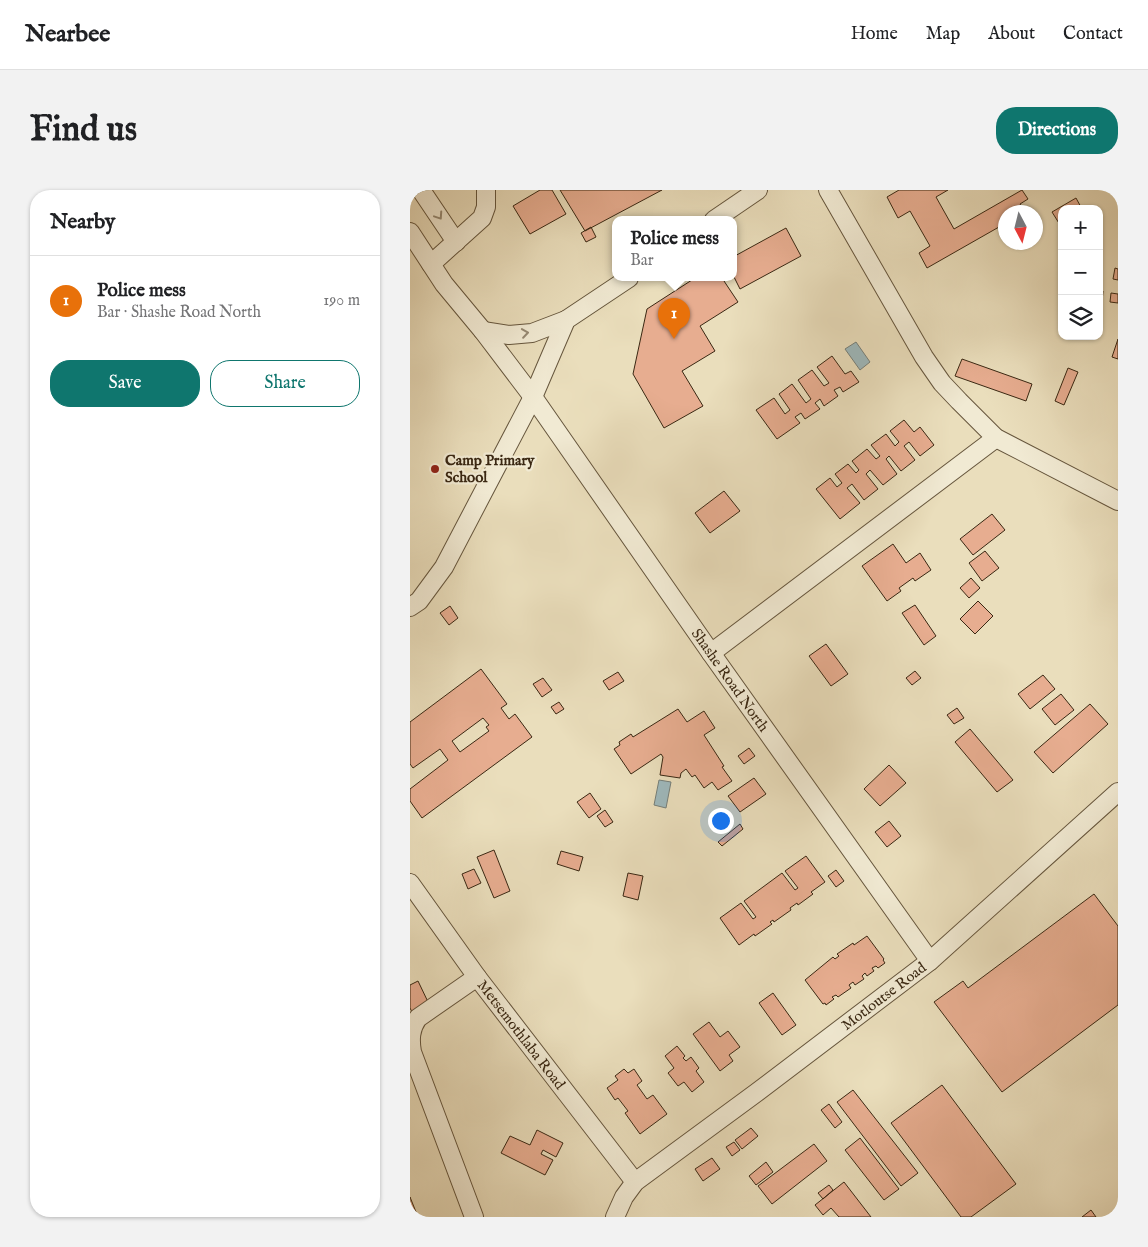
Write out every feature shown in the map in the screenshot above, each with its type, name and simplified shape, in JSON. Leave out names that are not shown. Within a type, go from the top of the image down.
[{"type":"street","points":[[421,190],[456,242]]},
{"type":"street","points":[[431,264],[482,218],[486,207],[486,190]]},
{"type":"street","points":[[720,216],[758,190]]},
{"type":"street","points":[[828,190],[924,357],[942,383],[996,438],[1118,501]]},
{"type":"street","points":[[410,232],[444,284],[483,331],[509,335],[532,333],[566,320],[624,281]]},
{"type":"street","points":[[410,607],[419,601],[444,567],[533,397],[566,320]]},
{"type":"street","name":"Shashe Road North","points":[[483,331],[533,397],[711,653],[930,961]]},
{"type":"street","points":[[711,653],[996,438]]},
{"type":"street","name":"Motloutse Road","points":[[635,1182],[930,961],[1118,792]]},
{"type":"street","name":"Metsemothlaba Road","points":[[410,883],[476,977],[635,1182]]},
{"type":"street","points":[[474,1217],[410,1044],[413,1026],[418,1018],[476,977]]},
{"type":"street","points":[[615,1217],[624,1197],[635,1182]]},
{"type":"water","points":[[856,342],[870,362],[860,370],[845,349]]},
{"type":"water","points":[[659,780],[671,782],[666,808],[654,805]]},
{"type":"building","points":[[540,190],[552,190],[566,214],[530,234],[513,206]]},
{"type":"building","points":[[560,190],[662,190],[612,216],[585,231]]},
{"type":"building","points":[[899,190],[948,190],[936,197],[954,229],[1022,190],[1028,199],[1021,205],[998,205],[998,228],[927,268],[919,253],[930,246],[910,211],[898,218],[887,197]]},
{"type":"building","points":[[1076,198],[1080,205],[1064,205]]},
{"type":"building","points":[[1058,208],[1058,222],[1052,212]]},
{"type":"building","points":[[591,227],[596,237],[586,242],[581,233]]},
{"type":"building","points":[[786,228],[801,256],[740,289],[736,281],[737,255]]},
{"type":"building","points":[[1115,268],[1118,269],[1118,280],[1113,279]]},
{"type":"building","points":[[690,281],[724,281],[738,302],[700,326],[715,351],[682,371],[703,406],[664,428],[633,374],[647,309]]},
{"type":"building","points":[[1111,293],[1118,294],[1118,303],[1110,302]]},
{"type":"building","points":[[1118,339],[1118,359],[1112,357]]},
{"type":"building","points":[[832,356],[845,374],[851,371],[859,382],[843,392],[840,387],[834,390],[838,396],[824,406],[820,399],[815,403],[820,409],[805,419],[801,413],[795,417],[800,423],[777,439],[756,410],[774,398],[785,414],[790,410],[779,394],[792,384],[806,403],[811,399],[798,380],[812,370],[824,386],[829,383],[817,367]]},
{"type":"building","points":[[962,359],[1032,384],[1026,401],[955,376]]},
{"type":"building","points":[[1068,368],[1078,372],[1064,405],[1055,401]]},
{"type":"building","points":[[904,420],[914,432],[920,427],[934,445],[920,456],[909,442],[904,446],[915,460],[901,471],[889,456],[886,459],[897,474],[883,485],[870,470],[866,474],[878,489],[864,500],[852,484],[847,488],[860,503],[840,519],[816,489],[830,478],[837,487],[842,483],[835,474],[848,464],[856,473],[859,470],[852,461],[867,449],[876,459],[880,456],[871,445],[886,434],[895,446],[899,442],[890,431]]},
{"type":"building","points":[[724,491],[740,511],[710,533],[695,513]]},
{"type":"building","points":[[992,514],[1005,530],[973,555],[960,539]]},
{"type":"building","points":[[893,544],[906,563],[920,553],[931,570],[915,581],[913,578],[899,588],[901,591],[887,601],[862,566]]},
{"type":"building","points":[[985,551],[999,568],[982,581],[969,563]]},
{"type":"building","points":[[971,578],[980,588],[969,598],[960,588]]},
{"type":"building","points":[[978,601],[993,616],[975,634],[960,619]]},
{"type":"building","points":[[915,605],[936,636],[924,645],[902,613]]},
{"type":"building","points":[[450,606],[458,618],[449,625],[440,613]]},
{"type":"building","points":[[826,644],[848,674],[831,686],[809,656]]},
{"type":"building","points":[[481,669],[507,704],[501,708],[509,719],[515,714],[532,737],[422,818],[410,801],[410,789],[448,760],[440,749],[413,768],[410,764],[410,722]],"holes":[[[483,718],[489,725],[486,727],[489,731],[460,752],[452,741]]]},
{"type":"building","points":[[915,671],[921,678],[912,685],[906,678]]},
{"type":"building","points":[[618,672],[624,681],[609,690],[603,681]]},
{"type":"building","points":[[1043,675],[1055,689],[1030,709],[1018,694]]},
{"type":"building","points":[[543,678],[552,690],[542,697],[533,684]]},
{"type":"building","points":[[1061,694],[1074,710],[1055,725],[1042,709]]},
{"type":"building","points":[[559,702],[564,709],[556,714],[551,707]]},
{"type":"building","points":[[1090,704],[1108,724],[1053,773],[1034,752]]},
{"type":"building","points":[[957,708],[964,718],[954,724],[947,715]]},
{"type":"building","points":[[678,709],[687,722],[704,711],[715,728],[704,735],[732,781],[718,790],[712,782],[704,788],[695,775],[692,777],[686,769],[681,773],[680,778],[660,775],[663,757],[661,754],[631,774],[614,749],[620,745],[619,742],[631,734],[633,737]]},
{"type":"building","points":[[970,729],[1013,780],[997,792],[955,742]]},
{"type":"building","points":[[749,748],[755,756],[744,764],[738,756]]},
{"type":"building","points":[[889,765],[906,783],[880,806],[864,789]]},
{"type":"building","points":[[754,778],[766,794],[740,812],[728,796]]},
{"type":"building","points":[[590,793],[601,809],[589,818],[577,802]]},
{"type":"building","points":[[605,810],[613,822],[605,827],[597,816]]},
{"type":"building","points":[[889,821],[901,836],[887,847],[875,832]]},
{"type":"building","points":[[740,824],[743,829],[722,846],[718,842]]},
{"type":"building","points":[[494,850],[510,891],[494,898],[477,857]]},
{"type":"building","points":[[561,851],[583,857],[579,871],[557,864]]},
{"type":"building","points":[[806,856],[825,882],[798,905],[797,903],[790,908],[791,910],[774,922],[773,920],[770,922],[772,924],[739,945],[720,918],[741,903],[753,919],[756,917],[744,901],[782,873],[795,890],[798,888],[785,871]]},
{"type":"building","points":[[474,869],[481,883],[468,889],[462,874]]},
{"type":"building","points":[[836,870],[844,881],[836,887],[828,876]]},
{"type":"building","points":[[628,873],[643,876],[638,900],[623,896]]},
{"type":"building","points":[[1094,894],[1118,926],[1118,1005],[1002,1092],[934,1002],[963,981],[968,988]]},
{"type":"building","points":[[867,936],[885,963],[878,968],[876,966],[872,968],[874,971],[867,976],[865,973],[862,976],[864,979],[855,985],[853,982],[849,985],[851,988],[838,997],[836,995],[832,997],[834,999],[826,1005],[825,1003],[823,1004],[805,980],[833,957],[835,959],[839,956],[837,954]]},
{"type":"building","points":[[418,981],[429,1004],[412,1012],[410,1008],[410,985]]},
{"type":"building","points":[[773,993],[796,1025],[782,1035],[759,1003]]},
{"type":"building","points":[[709,1022],[720,1037],[728,1031],[740,1047],[729,1055],[733,1061],[720,1071],[693,1034]]},
{"type":"building","points":[[677,1046],[685,1056],[683,1058],[686,1061],[691,1057],[699,1068],[696,1071],[704,1082],[692,1092],[684,1082],[678,1086],[668,1073],[674,1068],[665,1056]]},
{"type":"building","points":[[624,1069],[628,1073],[634,1069],[642,1081],[637,1085],[647,1099],[653,1095],[667,1114],[640,1134],[625,1113],[628,1111],[618,1098],[615,1100],[607,1088],[618,1080],[615,1076]]},
{"type":"building","points":[[942,1085],[1016,1184],[971,1217],[961,1217],[891,1123]]},
{"type":"building","points":[[853,1090],[918,1173],[901,1186],[837,1102]]},
{"type":"building","points":[[829,1104],[842,1122],[835,1128],[821,1110]]},
{"type":"building","points":[[751,1128],[758,1136],[742,1149],[735,1140]]},
{"type":"building","points":[[537,1130],[563,1143],[556,1157],[543,1150],[541,1154],[553,1160],[545,1175],[501,1153],[510,1136],[530,1145]]},
{"type":"building","points":[[860,1138],[899,1189],[884,1200],[845,1150]]},
{"type":"building","points":[[734,1142],[740,1150],[732,1156],[726,1147]]},
{"type":"building","points":[[814,1144],[827,1161],[772,1204],[758,1186]]},
{"type":"building","points":[[712,1158],[720,1169],[703,1181],[695,1169]]},
{"type":"building","points":[[766,1162],[773,1172],[756,1185],[749,1176]]},
{"type":"building","points":[[844,1182],[871,1217],[839,1217],[831,1208],[823,1215],[815,1205]]},
{"type":"building","points":[[829,1185],[833,1190],[823,1199],[818,1193]]},
{"type":"building","points":[[410,1197],[418,1217],[410,1217]]},
{"type":"building","points":[[1091,1210],[1096,1217],[1082,1217]]},
{"type":"place","name":"Police mess","points":[[674,339]]},
{"type":"place","name":"Camp Primary School","points":[[435,469]]}]
